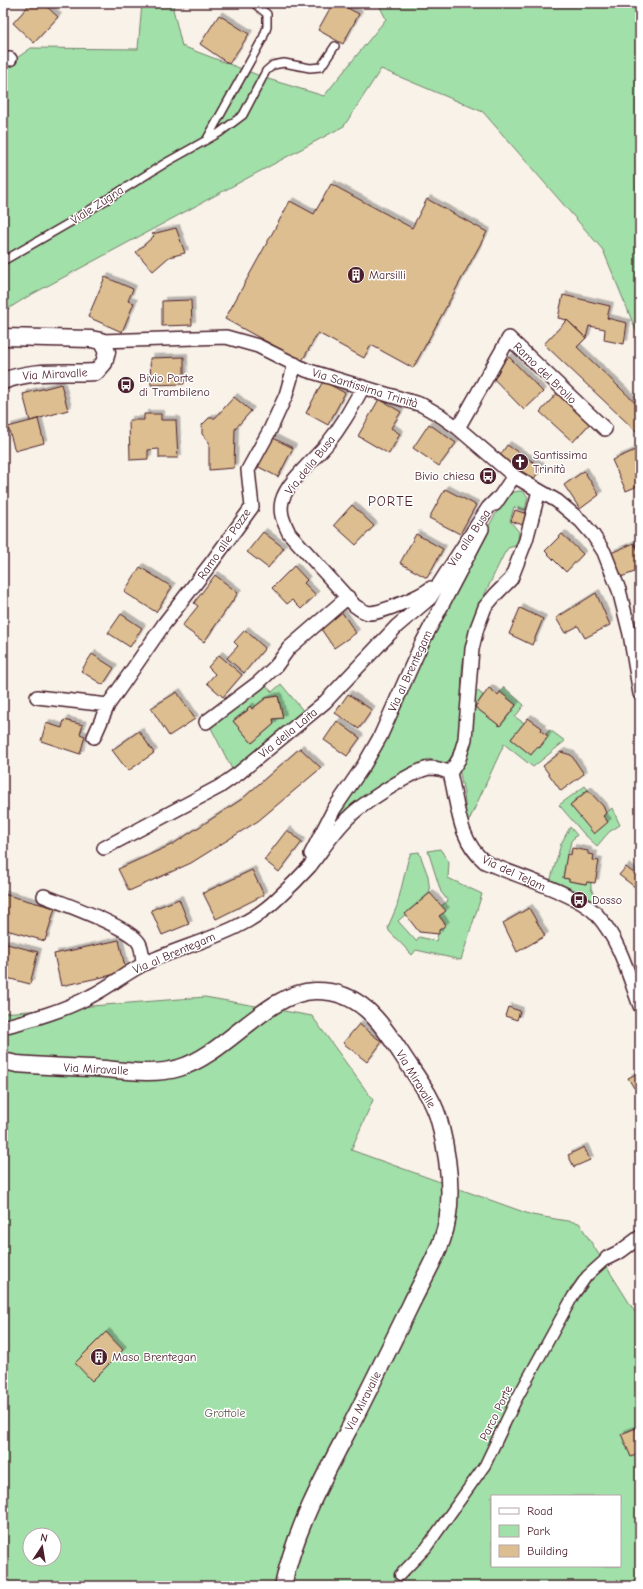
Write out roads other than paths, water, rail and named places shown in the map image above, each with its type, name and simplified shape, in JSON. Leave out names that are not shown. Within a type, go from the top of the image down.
[{"type":"street","points":[[3,337],[82,338],[101,341]]},
{"type":"street","name":"Via Santissima Trinità","points":[[101,341],[226,338],[258,346],[306,370],[422,405],[441,416],[458,428],[514,476],[581,520],[593,535],[604,552],[625,611],[640,694]]},
{"type":"street","name":"Ramo del Broilo","points":[[458,428],[509,338],[605,429]]},
{"type":"street","name":"Via Miravalle","points":[[3,381],[21,374],[96,372],[104,363],[107,352],[101,341]]},
{"type":"street","name":"Ramo alle Pozze","points":[[94,737],[108,705],[164,624],[252,507],[248,470],[270,430],[286,395],[294,364]]},
{"type":"street","name":"Via della Busa","points":[[363,387],[346,419],[327,444],[290,486],[283,500],[281,511],[289,533],[363,612],[371,613],[424,593],[441,579]]},
{"type":"street","name":"Via al Brentegam","points":[[310,866],[312,851],[334,810],[349,789],[380,737],[421,645],[498,498],[514,476]]},
{"type":"street","points":[[450,773],[459,759],[465,739],[471,656],[477,628],[485,607],[511,579],[526,540],[539,491]]},
{"type":"street","name":"Via alla Busa","points":[[441,579],[488,508],[498,498]]},
{"type":"street","name":"Via della Laita","points":[[104,848],[219,787],[239,773],[325,702],[397,626],[430,598],[441,579]]},
{"type":"street","points":[[206,722],[258,683],[276,666],[289,648],[348,597]]},
{"type":"street","points":[[37,698],[108,705]]},
{"type":"street","name":"Via al Brentegam","points":[[3,1028],[62,1010],[92,996],[143,964],[227,930],[259,915],[310,866],[333,834],[351,815],[382,793],[428,768],[441,769],[450,773]]},
{"type":"street","name":"Via del Telam","points":[[450,773],[462,828],[468,843],[476,855],[485,862],[582,903],[598,915],[614,941],[640,1006]]},
{"type":"street","points":[[44,896],[126,932],[138,942],[142,952],[143,964]]},
{"type":"street","name":"Via Miravalle","points":[[3,1060],[17,1064],[160,1072],[180,1068],[201,1058],[247,1026],[276,1003],[299,993],[316,991],[333,993],[350,999],[367,1008],[382,1024],[430,1098],[440,1122],[448,1171],[448,1207],[442,1239],[375,1378],[319,1486],[288,1562],[283,1586]]},
{"type":"street","points":[[607,1258],[621,1251],[640,1237]]},
{"type":"street","name":"Parco Porte","points":[[400,1575],[426,1548],[485,1465],[516,1400],[573,1296],[587,1276],[607,1258]]},
{"type":"lane","points":[[207,140],[265,33],[268,20],[267,14],[256,5]]},
{"type":"lane","name":"Viale Zugna","points":[[3,260],[62,227],[125,187],[207,140],[243,115],[266,71],[273,65],[284,63],[310,68],[321,67],[335,46]]},
{"type":"place","name":"Marsilli","points":[[356,275]]},
{"type":"place","name":"Bivio Porte di Trambileno","points":[[126,385]]},
{"type":"place","name":"Santissima Trinità","points":[[520,462]]},
{"type":"place","name":"Bivio chiesa","points":[[488,476]]},
{"type":"place","name":"Dosso","points":[[579,900]]},
{"type":"place","name":"Maso Brentegan","points":[[99,1357]]},
{"type":"district","name":"PORTE","points":[[391,501]]},
{"type":"park label","name":"Grottole","points":[[225,1413]]}]
